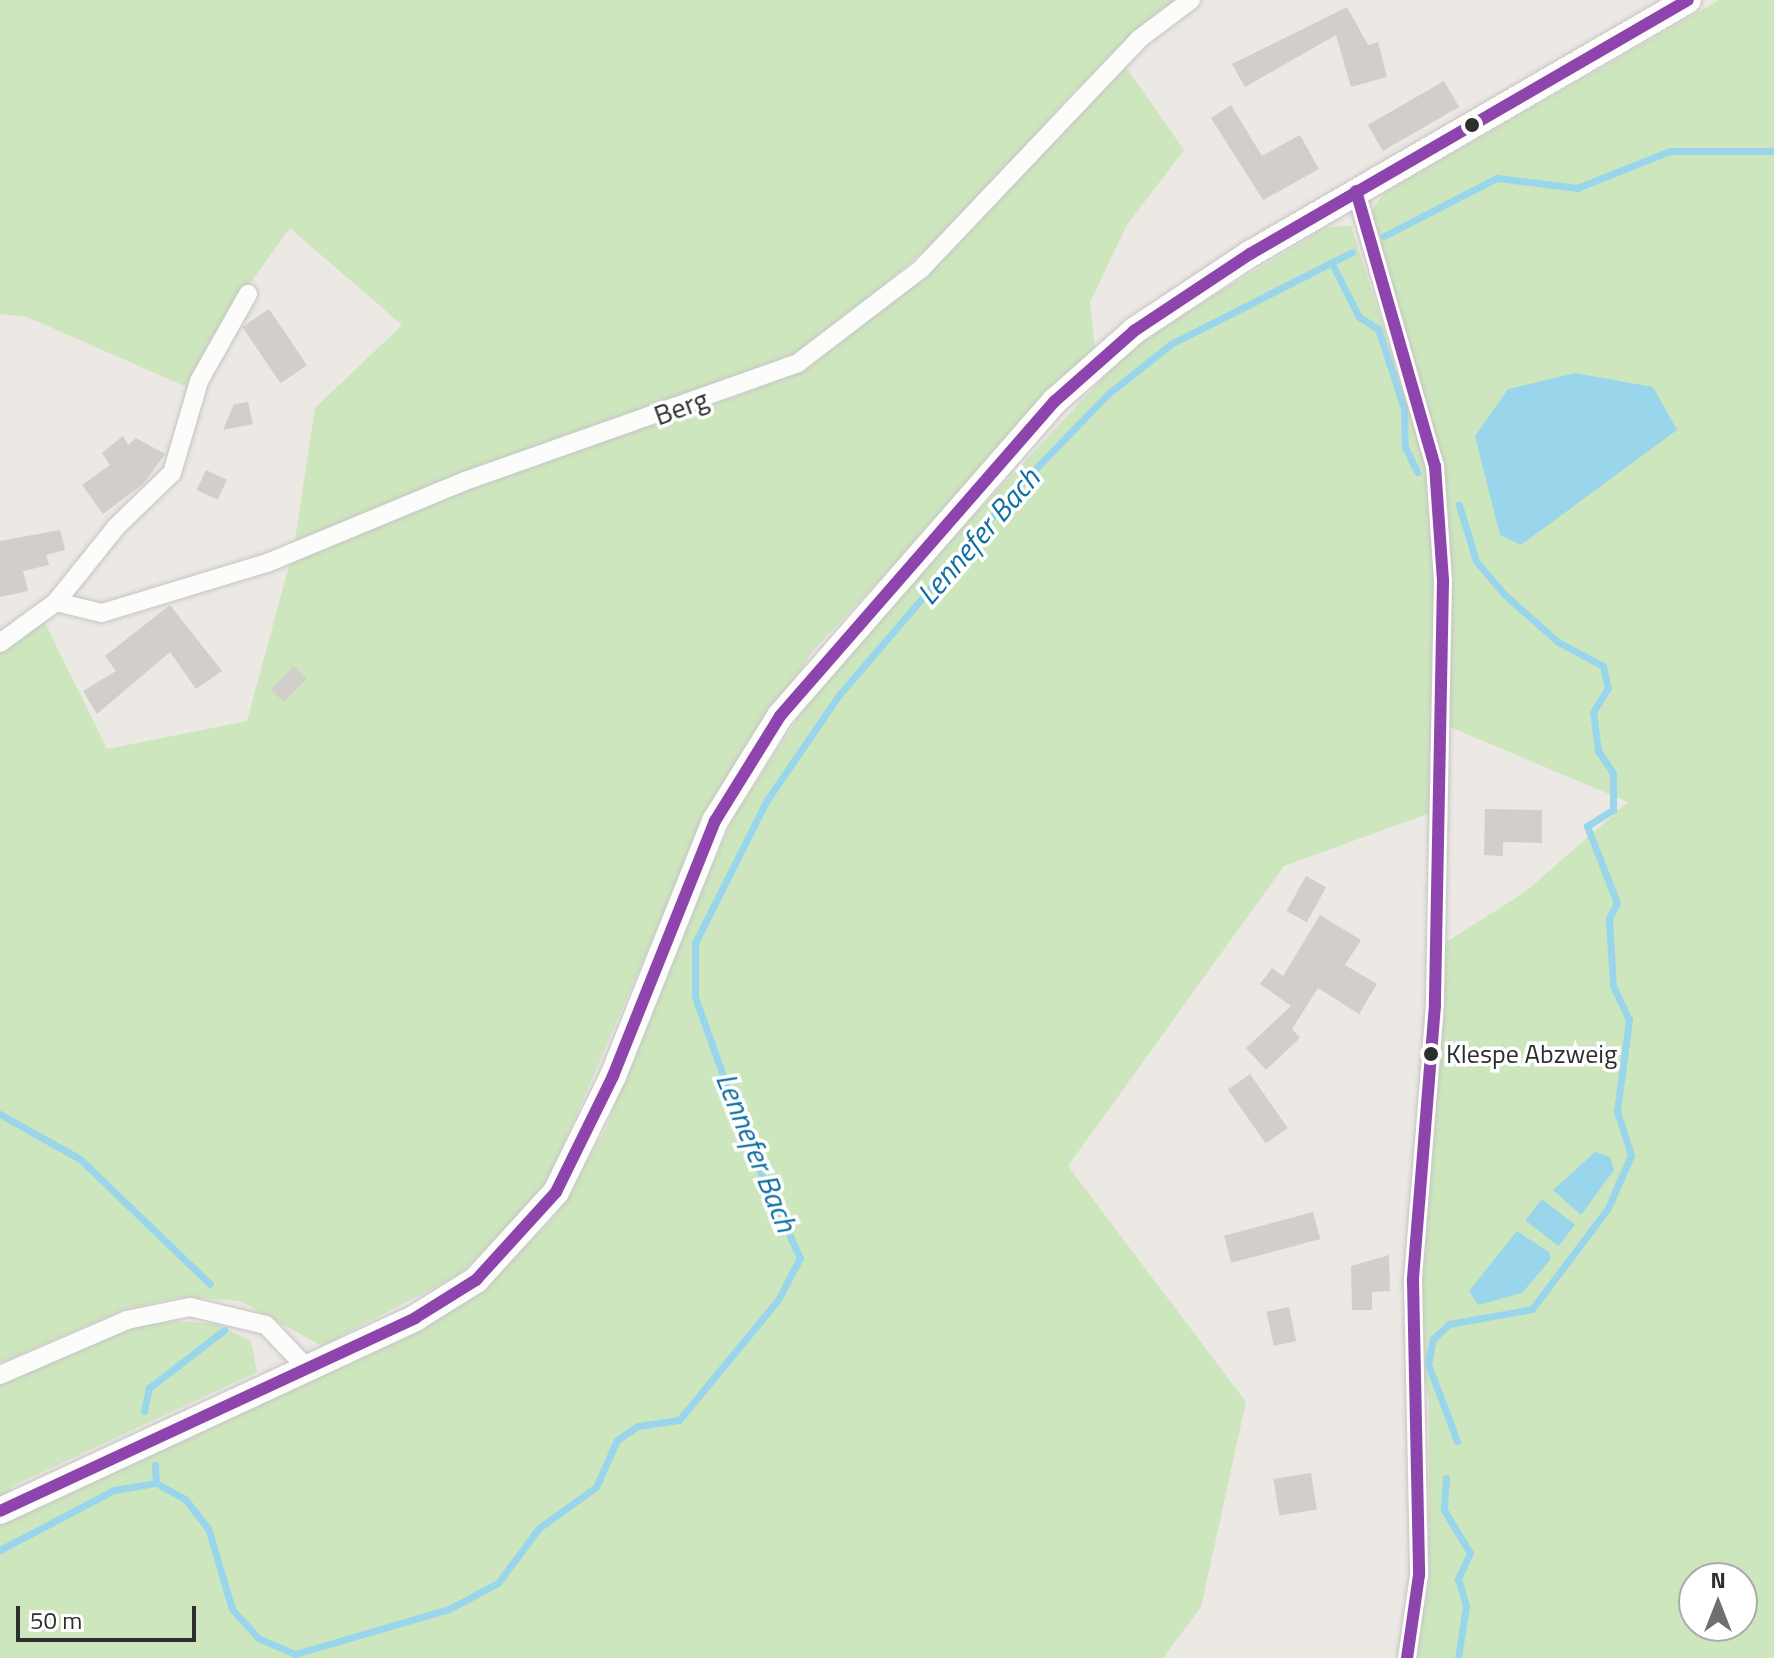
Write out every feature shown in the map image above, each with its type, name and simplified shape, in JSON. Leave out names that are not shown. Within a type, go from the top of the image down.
[{"type":"main road","points":[[0,1511],[415,1318],[476,1280],[556,1192],[613,1076],[715,821],[818,666],[1055,401],[1134,331],[1356,191],[1688,0]]},
{"type":"street","name":"Berg","points":[[56,602],[102,613],[267,563],[452,486],[798,363],[921,269],[1139,39],[1191,0]]},
{"type":"street","points":[[1356,191],[1435,466],[1443,581],[1435,1005],[1413,1281],[1419,1575],[1407,1658]]},
{"type":"street","points":[[0,643],[56,602],[116,527],[172,473],[199,381],[248,294]]},
{"type":"street","points":[[0,1375],[127,1320],[190,1307],[266,1325],[306,1367]]},
{"type":"green space","points":[[0,0],[1183,0],[1074,91],[971,211],[806,351],[294,547],[315,408],[402,325],[290,228],[227,315],[189,388],[27,317],[0,314]]},
{"type":"green space","points":[[1719,0],[1774,0],[1774,1658],[1414,1658],[1429,1584],[1429,1400],[1409,1312],[1440,946],[1525,892],[1628,802],[1445,725],[1447,538],[1370,213],[1385,192]]},
{"type":"green space","points":[[1121,60],[1184,150],[1127,225],[1090,302],[1095,349],[812,652],[707,813],[540,1199],[458,1275],[322,1346],[240,1301],[182,1297],[126,1309],[0,1363],[0,648],[44,621],[107,749],[247,721],[291,558],[382,517],[751,391],[809,356],[931,257]]},
{"type":"green space","points":[[1351,226],[1426,460],[1435,532],[1430,813],[1284,866],[1068,1166],[1246,1402],[1201,1607],[1163,1658],[0,1658],[0,1381],[150,1319],[216,1324],[251,1341],[257,1372],[10,1487],[17,1515],[470,1299],[553,1219],[606,1129],[669,960],[736,813],[833,665],[1135,344],[1326,227]]},
{"type":"water","points":[[1575,373],[1653,387],[1677,430],[1521,545],[1500,535],[1475,436],[1508,389]]},
{"type":"water","points":[[1595,1152],[1610,1157],[1614,1170],[1581,1215],[1553,1190]]},
{"type":"water","points":[[1542,1199],[1575,1225],[1558,1246],[1525,1220]]},
{"type":"water","points":[[1517,1231],[1550,1253],[1550,1260],[1522,1293],[1478,1305],[1469,1291]]},
{"type":"building","points":[[1347,7],[1368,45],[1378,42],[1387,77],[1351,87],[1336,35],[1245,87],[1232,64]]},
{"type":"building","points":[[1444,81],[1459,107],[1383,151],[1368,125]]},
{"type":"building","points":[[1231,105],[1262,156],[1300,135],[1319,169],[1263,200],[1211,118]]},
{"type":"building","points":[[269,309],[307,365],[280,383],[242,327]]},
{"type":"building","points":[[248,402],[253,424],[223,430],[234,404]]},
{"type":"building","points":[[123,436],[128,445],[136,438],[165,454],[143,484],[103,514],[82,485],[110,465],[102,453]]},
{"type":"building","points":[[206,470],[227,480],[218,500],[197,490]]},
{"type":"building","points":[[60,530],[65,550],[46,555],[49,565],[23,571],[28,591],[0,597],[0,541]]},
{"type":"building","points":[[170,605],[222,671],[196,689],[170,652],[97,714],[83,691],[116,671],[105,656]]},
{"type":"building","points":[[294,666],[307,679],[283,702],[271,689]]},
{"type":"building","points":[[1485,809],[1542,810],[1542,843],[1503,842],[1503,856],[1484,855]]},
{"type":"building","points":[[1306,876],[1326,887],[1307,922],[1287,911]]},
{"type":"building","points":[[1320,915],[1361,940],[1345,965],[1377,984],[1359,1014],[1318,988],[1292,1029],[1300,1038],[1266,1070],[1246,1048],[1291,1006],[1260,984],[1272,968],[1283,976]]},
{"type":"building","points":[[1250,1074],[1288,1128],[1266,1144],[1228,1089]]},
{"type":"building","points":[[1313,1212],[1320,1239],[1231,1263],[1224,1236]]},
{"type":"building","points":[[1389,1255],[1390,1291],[1372,1292],[1372,1310],[1352,1310],[1351,1266]]},
{"type":"building","points":[[1289,1307],[1296,1341],[1274,1346],[1267,1312]]},
{"type":"building","points":[[1311,1473],[1317,1510],[1279,1515],[1273,1479]]},
{"type":"waterway","name":"Lennefer Bach","points":[[1384,236],[1497,178],[1577,188],[1670,151],[1774,151]]},
{"type":"waterway","name":"Lennefer Bach","points":[[0,1550],[114,1490],[156,1483],[185,1499],[208,1528],[232,1609],[258,1638],[295,1654],[449,1609],[498,1583],[539,1528],[596,1487],[617,1440],[638,1426],[679,1420],[778,1300],[800,1258],[745,1138],[695,997],[695,943],[767,800],[839,695],[1011,494],[1108,394],[1171,344],[1352,252]]},
{"type":"waterway","points":[[1331,262],[1359,317],[1378,329],[1404,408],[1405,447],[1417,472]]},
{"type":"waterway","points":[[1457,1441],[1428,1364],[1433,1339],[1449,1324],[1532,1309],[1608,1208],[1631,1155],[1617,1111],[1629,1020],[1613,986],[1609,918],[1617,903],[1587,826],[1613,810],[1613,773],[1598,751],[1593,712],[1608,688],[1603,666],[1558,642],[1505,595],[1476,561],[1459,505]]},
{"type":"waterway","points":[[0,1114],[80,1159],[210,1284]]},
{"type":"waterway","points":[[144,1411],[149,1388],[224,1330]]},
{"type":"waterway","points":[[155,1465],[156,1483]]},
{"type":"waterway","points":[[1446,1478],[1444,1510],[1470,1553],[1458,1579],[1466,1606],[1458,1658]]},
{"type":"transit line","points":[[0,1511],[415,1318],[476,1280],[556,1192],[613,1076],[715,821],[780,716],[1055,401],[1134,331],[1250,254],[1688,0]]},
{"type":"transit line","points":[[1356,191],[1435,466],[1443,581],[1435,1005],[1413,1281],[1419,1575],[1407,1658]]},
{"type":"place","name":"Klespe Abzweig","points":[[1431,1054]]}]
